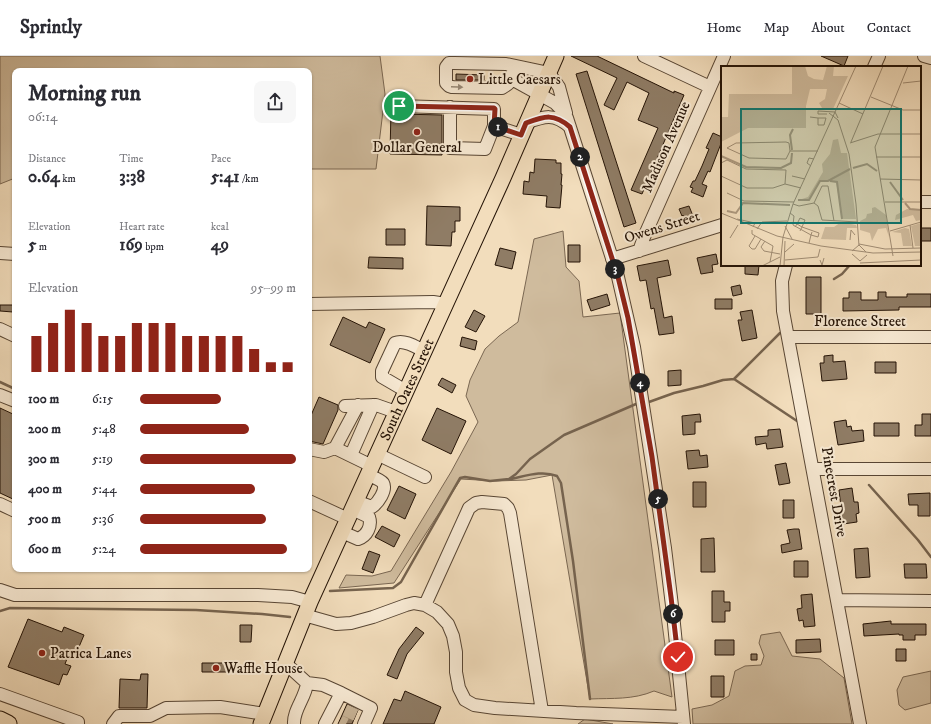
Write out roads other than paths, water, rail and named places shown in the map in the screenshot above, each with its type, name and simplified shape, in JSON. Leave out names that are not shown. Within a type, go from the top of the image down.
[{"type":"highway","points":[[0,720],[8,724]]},
{"type":"main road","name":"South Oates Street","points":[[263,719],[307,608],[503,178],[556,56]]},
{"type":"street","points":[[644,56],[710,87]]},
{"type":"street","name":"Madison Avenue","points":[[640,251],[644,237],[724,56]]},
{"type":"street","points":[[874,66],[879,56]]},
{"type":"street","points":[[924,56],[931,58]]},
{"type":"street","points":[[0,590],[15,594],[258,595],[292,597],[307,608],[336,624],[373,617],[406,605],[425,605],[437,612],[448,624],[453,636],[456,652],[456,672],[459,688],[465,700],[474,706],[684,721],[671,597],[641,387],[628,318],[612,259],[559,87],[549,73],[515,66],[454,63],[449,63],[446,67],[446,83],[449,86],[505,87],[515,66]]},
{"type":"street","points":[[510,78],[555,103],[562,109],[569,122]]},
{"type":"street","points":[[450,107],[450,149],[485,149],[494,126],[495,109],[498,104],[499,88]]},
{"type":"street","points":[[399,106],[495,109]]},
{"type":"street","points":[[494,126],[524,129],[539,119],[548,117],[556,117],[563,121],[569,122]]},
{"type":"street","name":"Owens Street","points":[[612,259],[721,226]]},
{"type":"street","points":[[0,253],[12,254]]},
{"type":"street","name":"Pinecrest Drive","points":[[786,266],[782,281],[783,311],[860,724]]},
{"type":"street","points":[[312,304],[433,302],[446,304]]},
{"type":"street","points":[[0,329],[12,335]]},
{"type":"street","name":"Florence Street","points":[[788,337],[931,337]]},
{"type":"street","points":[[406,391],[382,377],[382,371],[395,343],[405,342],[424,351]]},
{"type":"street","points":[[0,395],[12,400]]},
{"type":"street","points":[[312,449],[324,452],[335,448],[358,405]]},
{"type":"street","points":[[345,406],[373,405],[396,412]]},
{"type":"street","points":[[351,455],[373,405]]},
{"type":"street","points":[[335,448],[372,465],[425,477]]},
{"type":"street","points":[[312,502],[349,515],[377,504],[384,488],[372,465]]},
{"type":"street","points":[[813,469],[931,469]]},
{"type":"street","points":[[425,605],[469,508],[476,503],[482,502],[504,504],[510,513],[542,711]]},
{"type":"street","points":[[0,504],[12,510]]},
{"type":"street","points":[[837,600],[931,601]]},
{"type":"street","points":[[285,664],[307,683],[322,685],[371,708],[362,720]]},
{"type":"street","points":[[294,724],[295,715],[306,691],[307,683]]},
{"type":"street","points":[[335,715],[341,693]]},
{"type":"street","points":[[0,694],[78,722],[78,724]]},
{"type":"street","points":[[113,724],[119,716],[150,716],[166,708],[220,707],[263,719]]},
{"type":"waterway","points":[[834,279],[842,274],[849,266]]},
{"type":"waterway","points":[[734,379],[780,333]]},
{"type":"waterway","points":[[649,402],[674,393],[723,380],[734,379],[797,421]]},
{"type":"waterway","points":[[0,382],[12,388]]},
{"type":"waterway","points":[[330,591],[393,588],[401,582],[460,478],[465,477],[490,481],[509,479],[516,474],[530,459],[564,435],[636,404]]},
{"type":"waterway","points":[[511,479],[534,474],[551,474],[557,476],[561,483],[573,561],[590,699]]},
{"type":"waterway","points":[[869,485],[918,540],[931,557]]},
{"type":"waterway","points":[[0,611],[10,608],[196,610],[290,617]]},
{"type":"tunnel","points":[[345,710],[356,715]]},
{"type":"tunnel","points":[[340,721],[346,724]]},
{"type":"place","name":"Little Caesars","points":[[470,79]]},
{"type":"place","name":"Dollar General","points":[[417,132]]},
{"type":"place","name":"Patrica Lanes","points":[[42,653]]},
{"type":"place","name":"Waffle House","points":[[216,668]]}]
